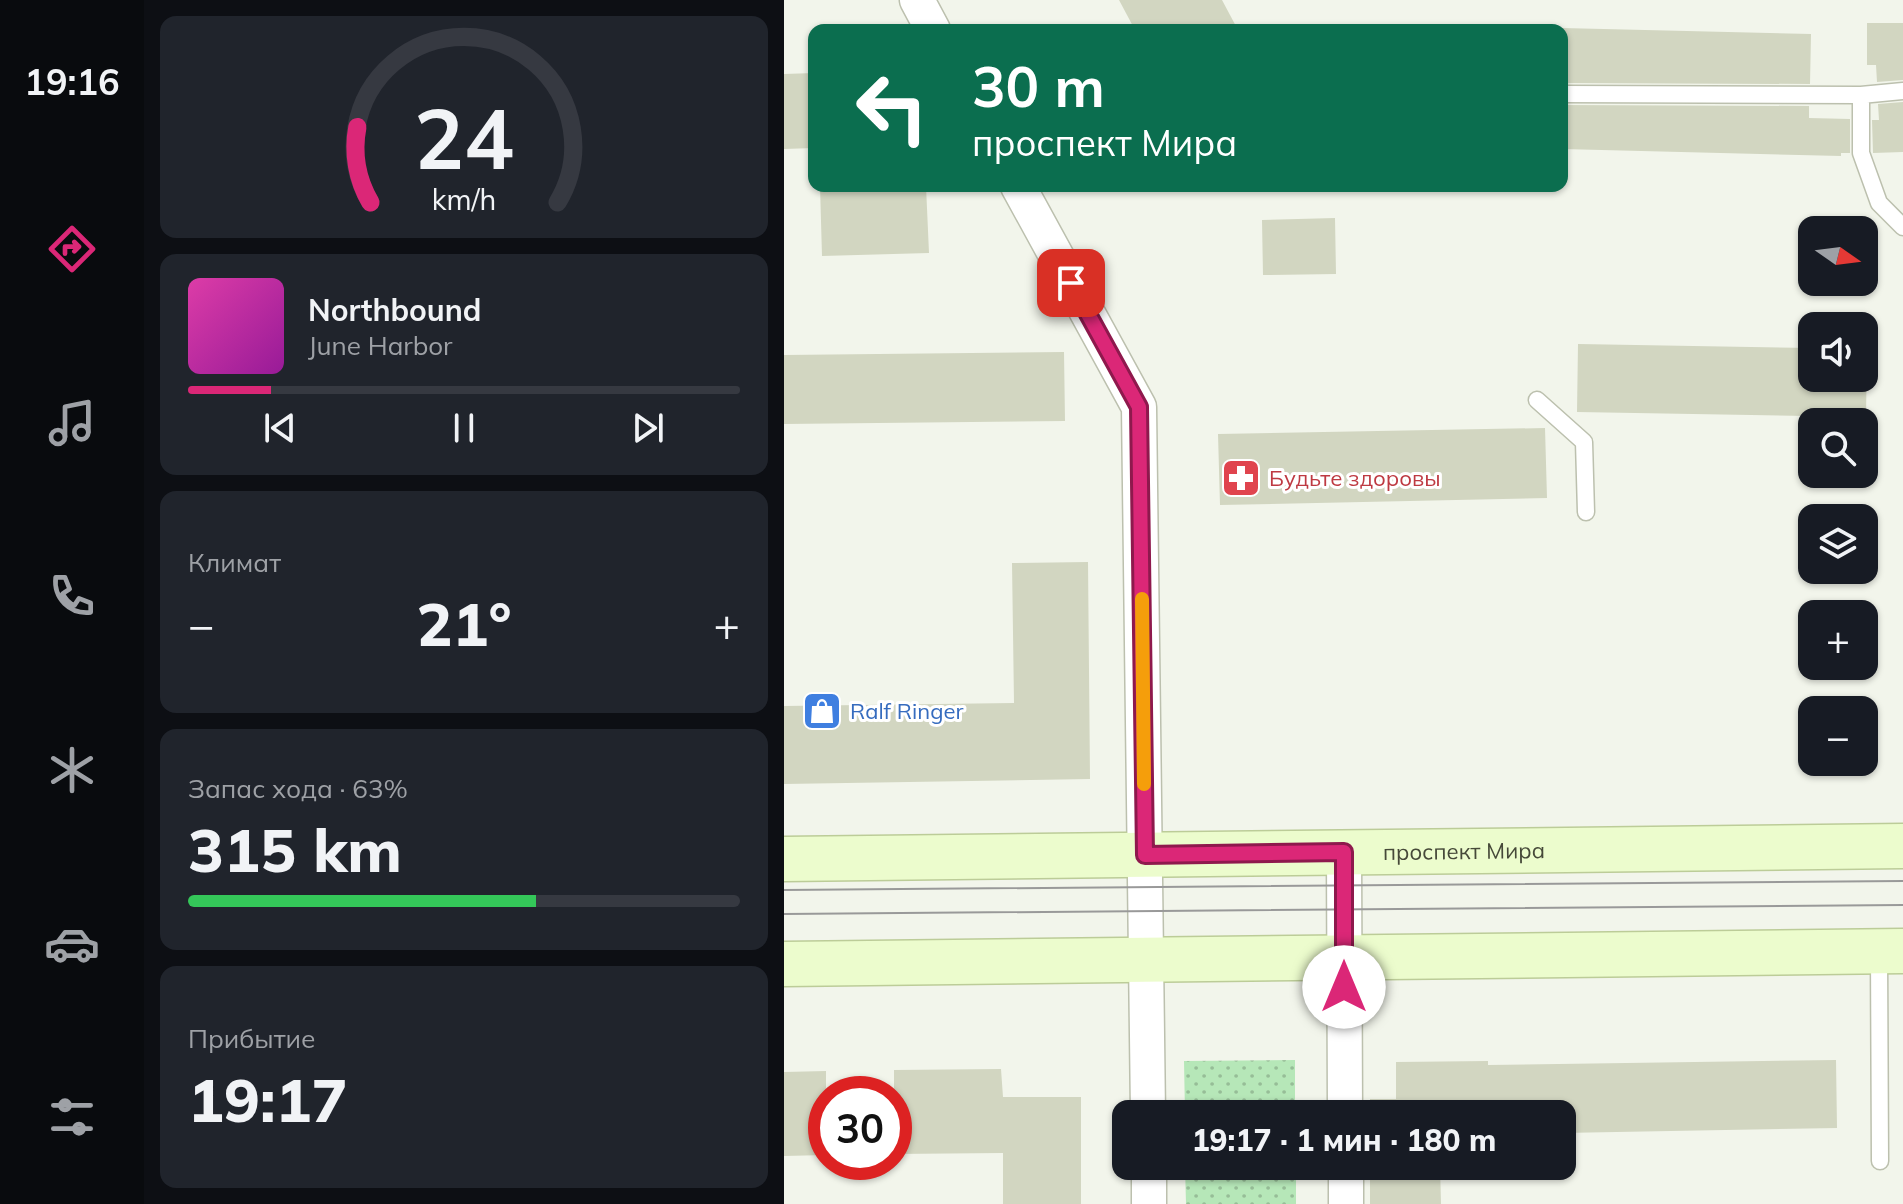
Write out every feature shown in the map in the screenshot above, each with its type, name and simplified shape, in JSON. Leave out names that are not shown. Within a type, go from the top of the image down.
[{"type":"main road","name":"проспект Мира","points":[[784,859],[1903,846]]},
{"type":"main road","points":[[784,964],[1891,952]]},
{"type":"street","points":[[917,0],[930,24]]},
{"type":"street","points":[[1021,192],[1139,407],[1148,1100]]},
{"type":"street","points":[[1344,852],[1345,1100]]},
{"type":"street","points":[[1149,1180],[1149,1204]]},
{"type":"street","points":[[1346,1180],[1346,1204]]},
{"type":"lane","points":[[1568,94],[1861,95],[1903,91]]},
{"type":"lane","points":[[1861,95],[1861,153],[1879,203],[1903,227]]},
{"type":"lane","points":[[1537,400],[1584,442],[1586,512]]},
{"type":"lane","points":[[1880,1161],[1891,952]]},
{"type":"green space","points":[[1295,1060],[1295,1100],[1185,1100],[1184,1061]]},
{"type":"green space","points":[[1185,1180],[1296,1180],[1296,1204],[1186,1204]]},
{"type":"building","points":[[1119,0],[1222,0],[1235,24],[1132,24]]},
{"type":"building","points":[[1867,23],[1903,23],[1903,80],[1877,82],[1876,65],[1867,65]]},
{"type":"building","points":[[1568,28],[1811,34],[1810,84],[1568,83]]},
{"type":"building","points":[[808,73],[808,148],[784,149],[784,74]]},
{"type":"building","points":[[1903,102],[1903,152],[1873,153],[1872,120],[1879,120],[1878,104]]},
{"type":"building","points":[[1568,105],[1809,106],[1809,118],[1850,119],[1850,153],[1841,153],[1841,156],[1568,149]]},
{"type":"building","points":[[820,192],[926,192],[929,253],[822,256]]},
{"type":"building","points":[[1335,218],[1336,274],[1263,275],[1262,220]]},
{"type":"building","points":[[1578,344],[1798,348],[1798,392],[1866,392],[1866,408],[1798,408],[1798,416],[1577,412]]},
{"type":"building","points":[[1064,352],[1065,421],[784,424],[784,355]]},
{"type":"building","points":[[1545,428],[1547,498],[1220,505],[1218,434]]},
{"type":"building","points":[[1088,562],[1090,779],[784,784],[784,706],[1014,703],[1012,563]]},
{"type":"building","points":[[1836,1060],[1837,1128],[1576,1133],[1576,1100],[1370,1100],[1396,1099],[1396,1062],[1488,1061],[1488,1065]]},
{"type":"building","points":[[1001,1069],[1003,1097],[1081,1097],[1081,1204],[1003,1204],[1003,1153],[912,1154],[912,1076],[894,1076],[894,1070]]},
{"type":"building","points":[[826,1071],[826,1076],[808,1076],[808,1155],[784,1156],[784,1072]]},
{"type":"building","points":[[1370,1180],[1440,1180],[1441,1204],[1370,1204]]},
{"type":"tram line","points":[[784,890],[1903,881]]},
{"type":"tram line","points":[[784,914],[1903,905]]},
{"type":"slow traffic","points":[[1142,599],[1144,784]]},
{"type":"place","name":"Будьте здоровы","points":[[1241,478]]},
{"type":"place","name":"Ralf Ringer","points":[[822,711]]},
{"type":"route","points":[[1071,283],[1139,407],[1145,855],[1344,852],[1344,987]]}]
